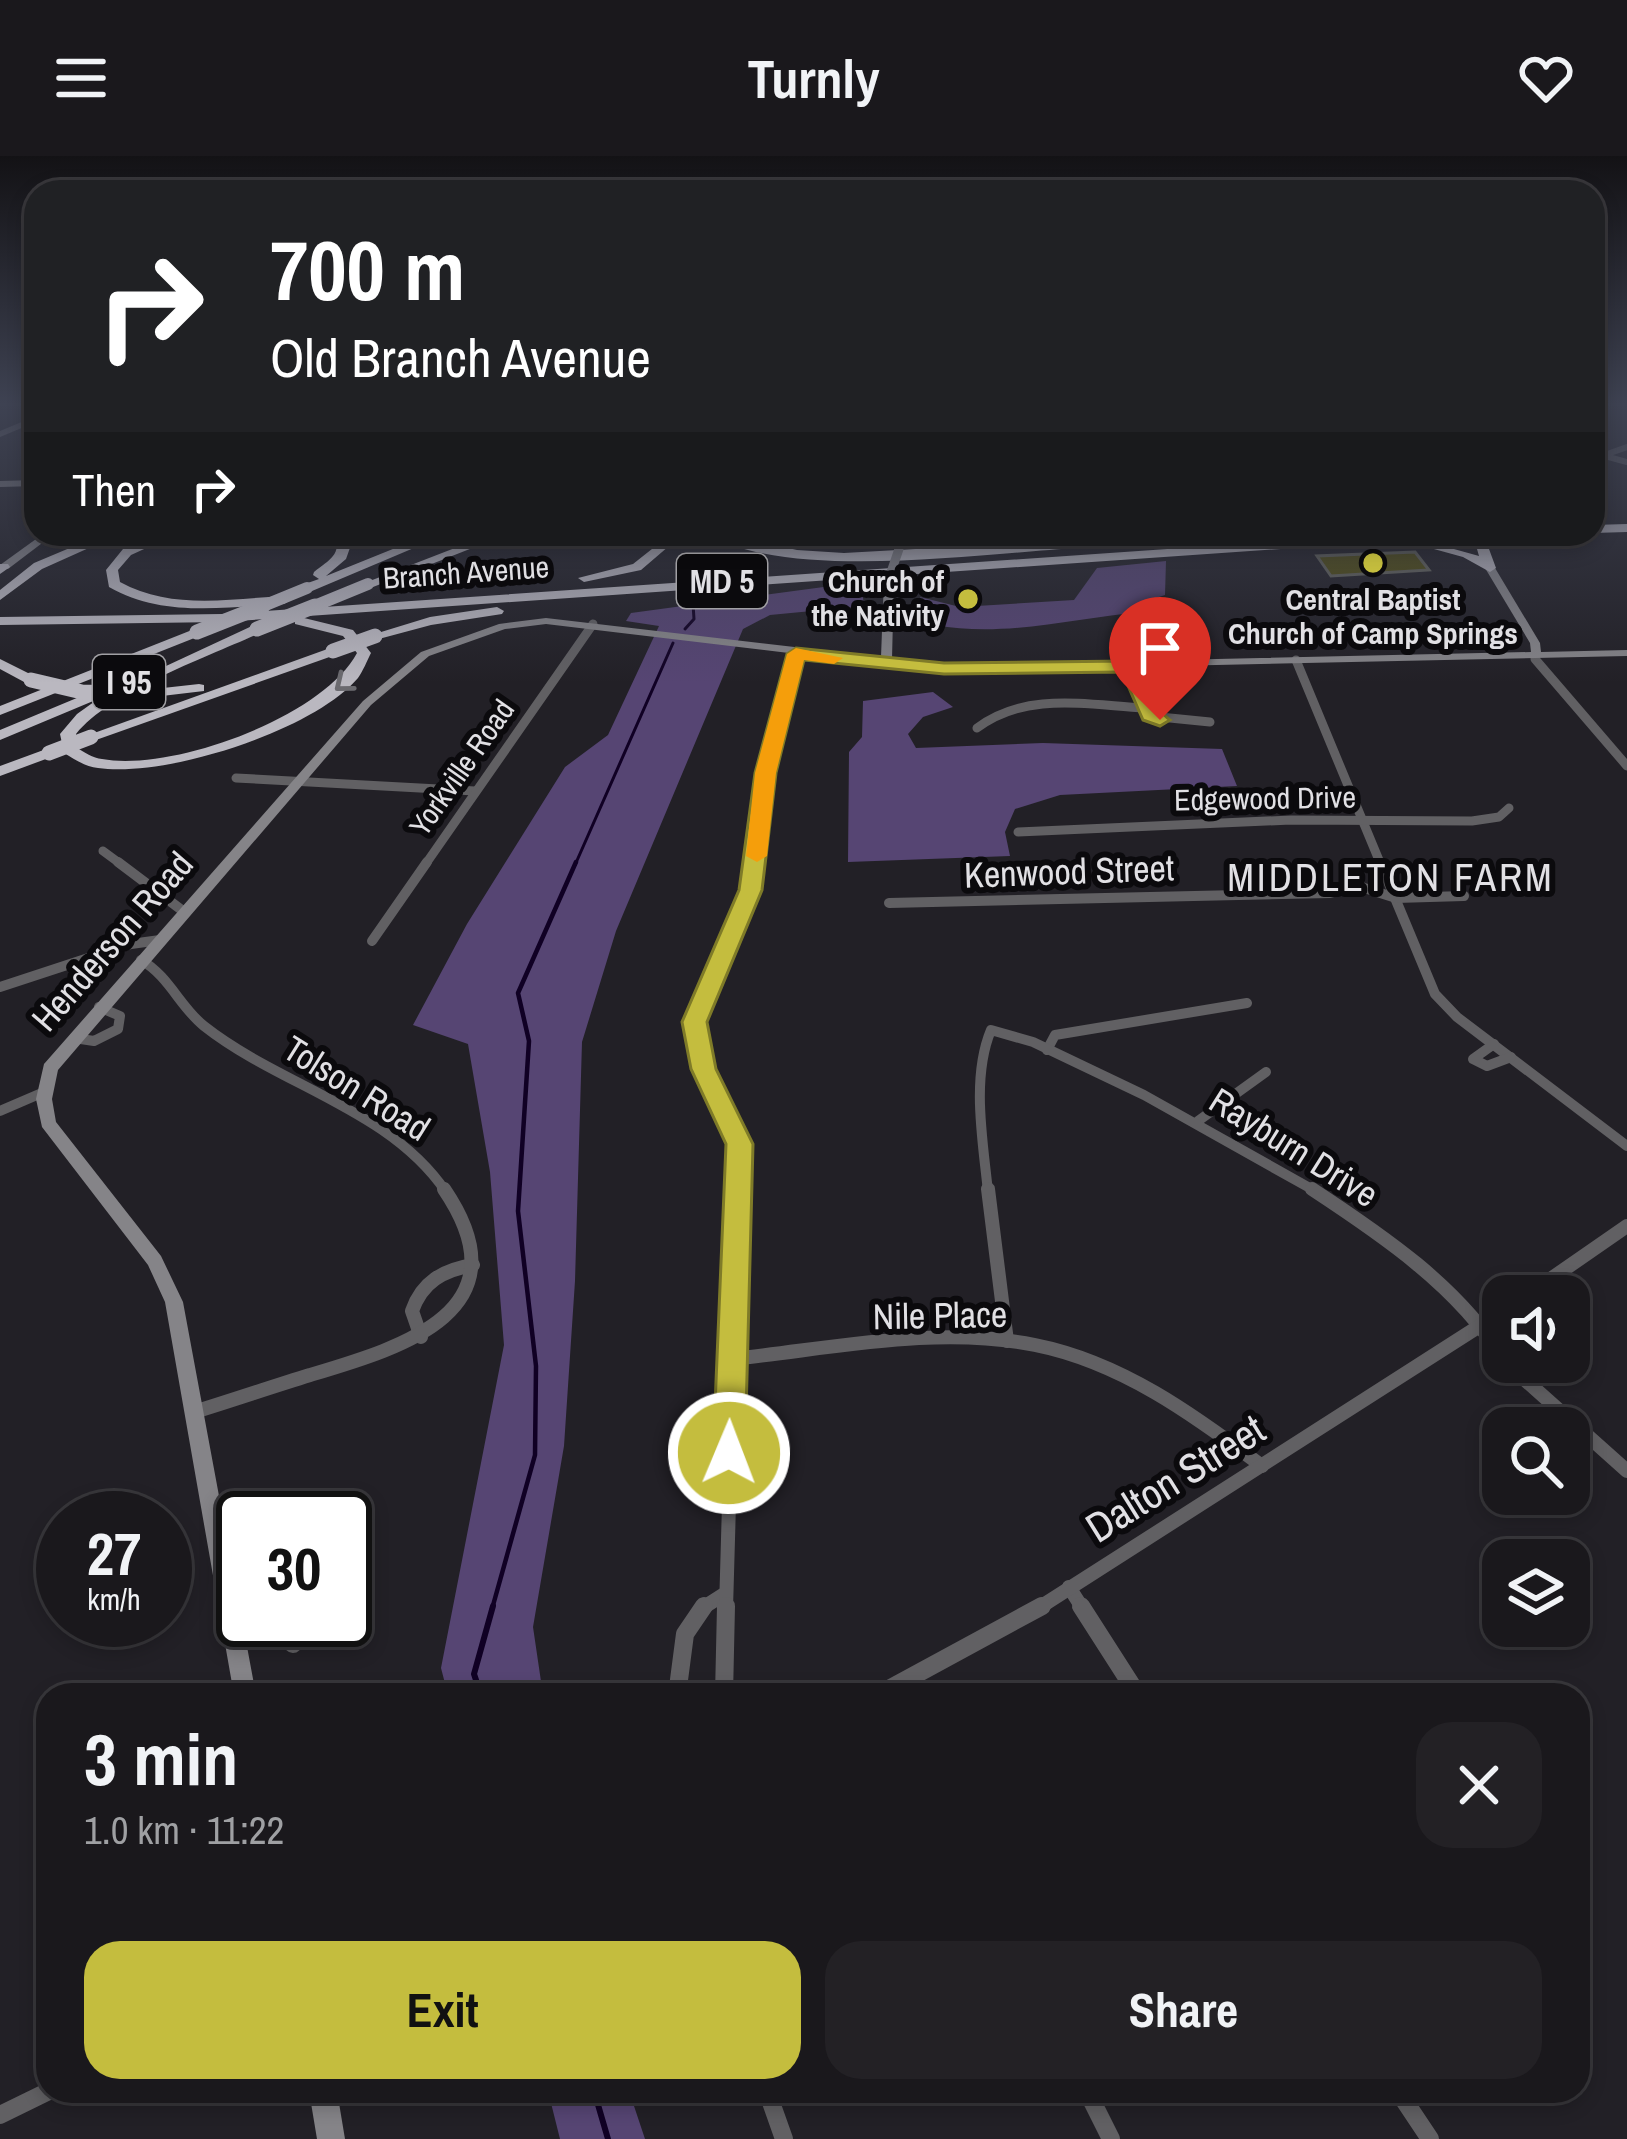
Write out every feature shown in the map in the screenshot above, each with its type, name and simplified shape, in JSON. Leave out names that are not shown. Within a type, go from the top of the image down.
[{"type":"highway","points":[[1,607],[55,557],[83,546]]},
{"type":"highway","points":[[145,546],[120,558],[112,570],[114,584],[136,596],[188,602],[365,591],[473,546]]},
{"type":"highway","points":[[299,588],[342,556],[345,546]]},
{"type":"highway","points":[[36,687],[192,632],[409,546]]},
{"type":"highway","name":"I 95","points":[[0,735],[257,629],[365,591],[463,546]]},
{"type":"highway","points":[[452,592],[626,571],[656,556],[664,546]]},
{"type":"highway","points":[[752,546],[820,555],[1047,546]]},
{"type":"highway","name":"Branch Avenue","points":[[1,607],[207,608],[365,591],[452,592],[1070,546]]},
{"type":"highway","name":"Branch Avenue","points":[[1,607],[89,621],[222,618],[1256,546]]},
{"type":"highway","points":[[1438,546],[1467,554],[1490,568]]},
{"type":"highway","points":[[1485,546],[1490,568]]},
{"type":"highway","points":[[0,771],[375,636],[485,612],[979,564]]},
{"type":"highway","points":[[1,607],[145,616],[425,602]]},
{"type":"highway","points":[[89,621],[298,621],[348,633],[364,653],[361,669],[347,684],[277,722],[168,763],[113,769],[80,761],[69,750],[68,734],[82,716],[129,688],[257,629]]},
{"type":"highway","points":[[0,663],[36,687],[145,694],[225,682],[333,651]]},
{"type":"highway","name":"I 95","points":[[0,711],[36,687]]},
{"type":"street","points":[[1,566],[24,544]]},
{"type":"street","points":[[1,566],[31,546]]},
{"type":"street","points":[[886,664],[889,578],[901,546]]},
{"type":"street","points":[[1490,568],[1535,643],[1535,659],[1627,766]]},
{"type":"street","name":"Henderson Road","points":[[44,1093],[50,1068],[74,1037],[367,703],[425,654],[503,626],[546,621],[593,624],[796,654],[960,668],[1627,653]]},
{"type":"street","name":"Yorkville Road","points":[[372,940],[593,624]]},
{"type":"street","points":[[724,1683],[739,1144],[704,1069],[695,1022],[750,890],[766,773],[796,654]]},
{"type":"street","points":[[1296,660],[1435,994],[1627,1146]]},
{"type":"street","points":[[1129,666],[1145,708],[1154,718],[1210,722]]},
{"type":"street","points":[[977,728],[993,713],[1023,704],[1145,708]]},
{"type":"street","points":[[236,778],[475,791]]},
{"type":"street","name":"Edgewood Drive","points":[[1018,832],[1229,822],[1472,821],[1499,817],[1509,808]]},
{"type":"street","points":[[103,851],[183,911]]},
{"type":"street","name":"Kenwood Street","points":[[889,903],[1330,892],[1358,886],[1396,898],[1464,896]]},
{"type":"street","points":[[0,987],[131,944],[160,940]]},
{"type":"street","name":"Tolson Road","points":[[141,959],[155,968],[202,1025],[396,1140],[420,1160],[457,1202],[470,1234],[473,1265]]},
{"type":"street","points":[[1047,1050],[1054,1035],[1247,1003]]},
{"type":"street","points":[[74,1037],[94,1041],[118,1029],[120,1016],[99,1007]]},
{"type":"street","name":"Rayburn Drive","points":[[1006,1341],[985,1161],[980,1067],[986,1033],[1016,1037],[1047,1050],[1250,1147],[1323,1194],[1482,1321]]},
{"type":"street","points":[[1494,1044],[1473,1059],[1486,1066],[1511,1057]]},
{"type":"street","points":[[1198,1120],[1266,1072]]},
{"type":"street","points":[[0,1112],[44,1093],[48,1123],[66,1152],[155,1261],[174,1302],[216,1517]]},
{"type":"street","points":[[1556,1275],[1627,1226]]},
{"type":"street","points":[[421,1336],[412,1311],[421,1290],[440,1274],[473,1265]]},
{"type":"street","points":[[194,1412],[421,1336],[459,1300],[473,1265]]},
{"type":"street","name":"Dalton Street","points":[[905,1683],[1069,1587],[1482,1324]]},
{"type":"street","name":"Nile Place","points":[[731,1359],[911,1342],[1006,1341],[1048,1348],[1124,1377],[1189,1414],[1262,1466]]},
{"type":"street","name":"Rayburn Drive","points":[[1529,1383],[1627,1471]]},
{"type":"street","points":[[1069,1587],[1130,1683]]},
{"type":"street","points":[[678,1683],[679,1653],[692,1617],[710,1599],[726,1593]]},
{"type":"street","points":[[240,1647],[244,1683]]},
{"type":"street","points":[[0,2114],[36,2097]]},
{"type":"street","points":[[324,2103],[331,2139]]},
{"type":"street","points":[[770,2103],[784,2139]]},
{"type":"street","points":[[1093,2103],[1111,2139]]},
{"type":"street","points":[[1406,2103],[1430,2139]]},
{"type":"shaded area","points":[[1166,561],[1165,595],[1141,603],[1143,612],[1013,628],[961,628],[935,625],[920,597],[960,607],[1074,600],[1097,568]]},
{"type":"shaded area","points":[[861,582],[864,606],[770,615],[743,629],[616,931],[582,1042],[575,1281],[564,1446],[533,1627],[541,1683],[445,1683],[441,1668],[504,1345],[490,1172],[468,1044],[413,1025],[467,924],[565,767],[608,735],[659,626],[626,621],[631,613]]},
{"type":"shaded area","points":[[933,692],[953,707],[923,717],[908,734],[916,748],[1043,743],[1222,749],[1237,786],[1060,795],[1015,809],[1005,832],[1010,856],[848,862],[849,752],[862,737],[863,701]]},
{"type":"shaded area","points":[[551,2103],[633,2103],[645,2139],[560,2139]]},
{"type":"building","name":"Central Baptist Church of Camp Springs","points":[[1415,552],[1429,570],[1331,576],[1317,556]]},
{"type":"waterway","points":[[679,597],[693,604],[694,619],[685,629]]},
{"type":"waterway","points":[[575,865],[673,643]]},
{"type":"waterway","points":[[492,1609],[535,1455],[536,1366],[518,1211],[529,1041],[518,993],[576,862]]},
{"type":"waterway","points":[[477,1683],[474,1674],[493,1606]]},
{"type":"waterway","points":[[598,2103],[608,2139]]},
{"type":"slow traffic","points":[[757,856],[766,773],[796,654],[834,658]]},
{"type":"place","name":"Central Baptist Church of Camp Springs","points":[[1373,563]]},
{"type":"place","name":"Church of the Nativity","points":[[968,599]]},
{"type":"district","name":"MIDDLETON FARM","points":[[1391,877]]},
{"type":"route","points":[[729,1453],[739,1144],[711,1090],[694,1030],[696,1015],[750,890],[766,773],[796,654],[944,668],[1129,666],[1145,708],[1160,720]]}]
